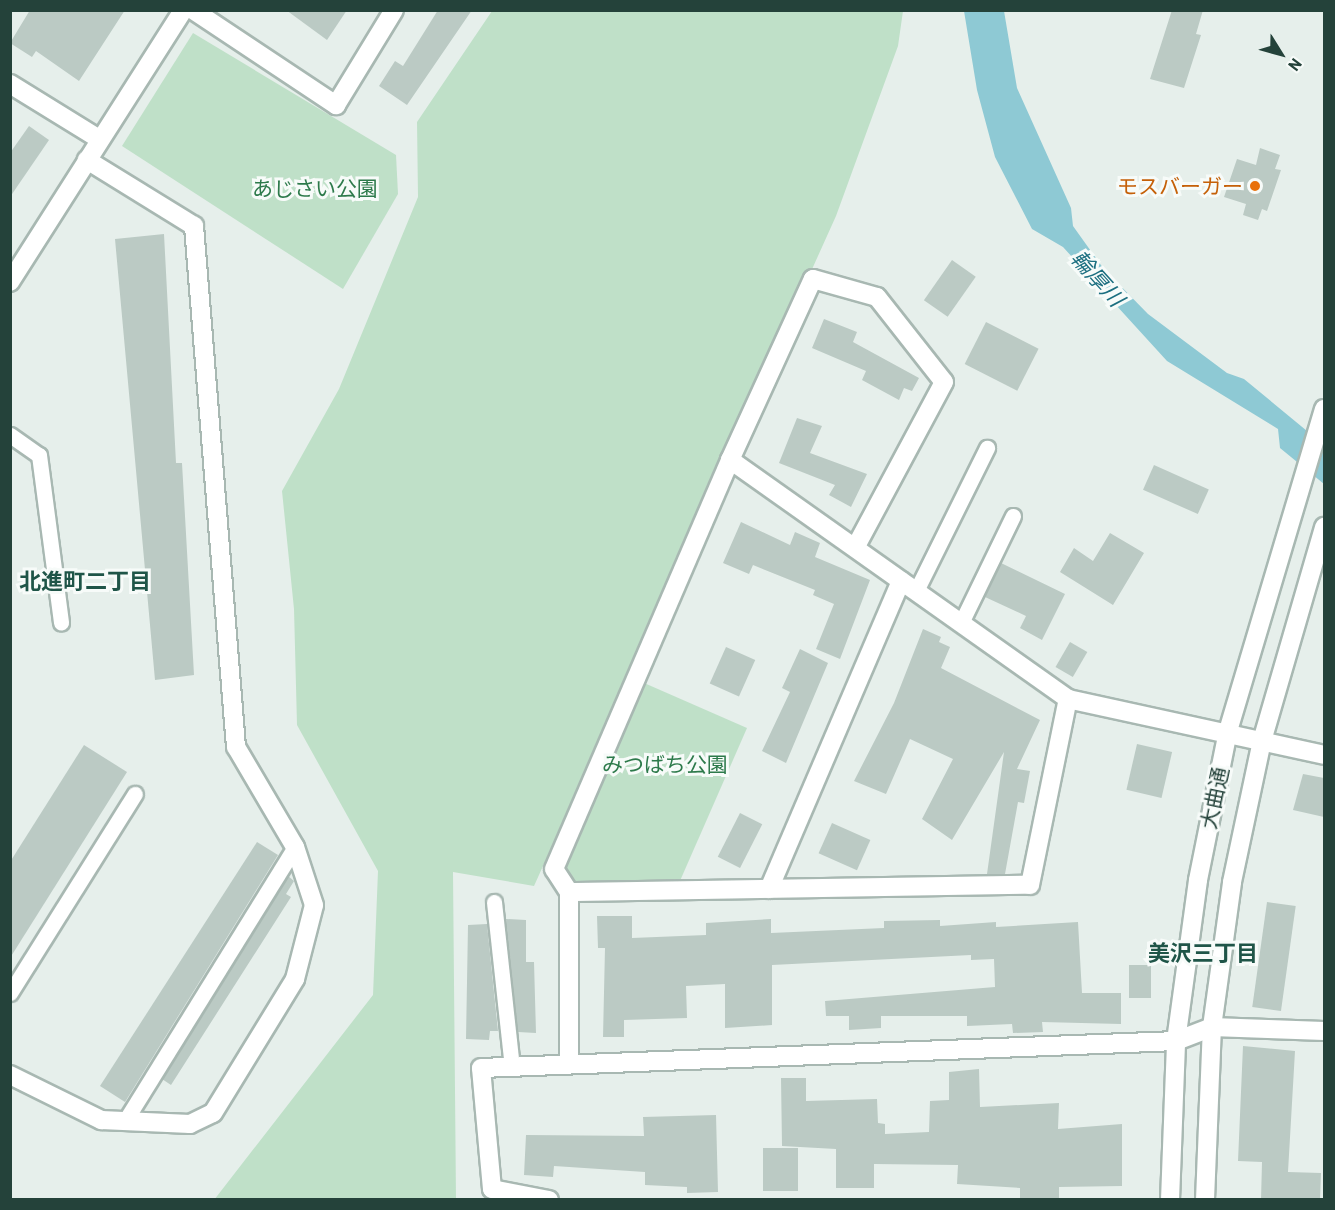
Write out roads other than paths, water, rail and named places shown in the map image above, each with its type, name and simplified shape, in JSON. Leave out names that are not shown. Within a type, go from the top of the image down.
[{"type":"street","points":[[12,274],[183,10]]},
{"type":"street","points":[[193,10],[336,105],[394,10]]},
{"type":"street","points":[[10,84],[99,139]]},
{"type":"street","points":[[10,1075],[101,1120],[190,1124],[213,1113],[295,979],[314,905],[295,847],[236,747],[194,226],[87,160]]},
{"type":"street","points":[[570,1064],[569,892],[554,869],[730,460],[813,279],[877,297],[944,382],[855,548]]},
{"type":"street","name":"大曲通","points":[[1170,1200],[1176,1041],[1198,880],[1228,731],[1324,409]]},
{"type":"street","points":[[730,460],[1068,699],[1228,731],[1324,755]]},
{"type":"street","name":"大曲通","points":[[1205,1200],[1212,1027],[1232,882],[1263,741],[1324,527]]},
{"type":"street","points":[[769,889],[909,586]]},
{"type":"street","points":[[569,892],[1030,885],[1068,699]]},
{"type":"street","points":[[549,1200],[492,1190],[481,1068],[1176,1041],[1212,1027],[1324,1031]]},
{"type":"lane","points":[[10,435],[39,455],[61,623]]},
{"type":"lane","points":[[909,586],[987,448]]},
{"type":"lane","points":[[961,623],[1012,516]]},
{"type":"lane","points":[[10,993],[135,794]]},
{"type":"lane","points":[[125,1121],[295,847]]},
{"type":"lane","points":[[494,902],[512,1067]]},
{"type":"water","name":"輪厚川","points":[[964,11],[1004,11],[1017,88],[1071,208],[1073,226],[1103,268],[1148,314],[1227,373],[1244,379],[1324,445],[1324,484],[1280,448],[1278,429],[1167,361],[1063,247],[1032,229],[995,157],[977,90]]},
{"type":"place","name":"モスバーガー","points":[[1255,186]]},
{"type":"district","name":"北進町二丁目","points":[[85,581]]},
{"type":"district","name":"美沢三丁目","points":[[1203,953]]},
{"type":"park label","name":"あじさい公園","points":[[315,188]]},
{"type":"park label","name":"みつばち公園","points":[[665,764]]}]
